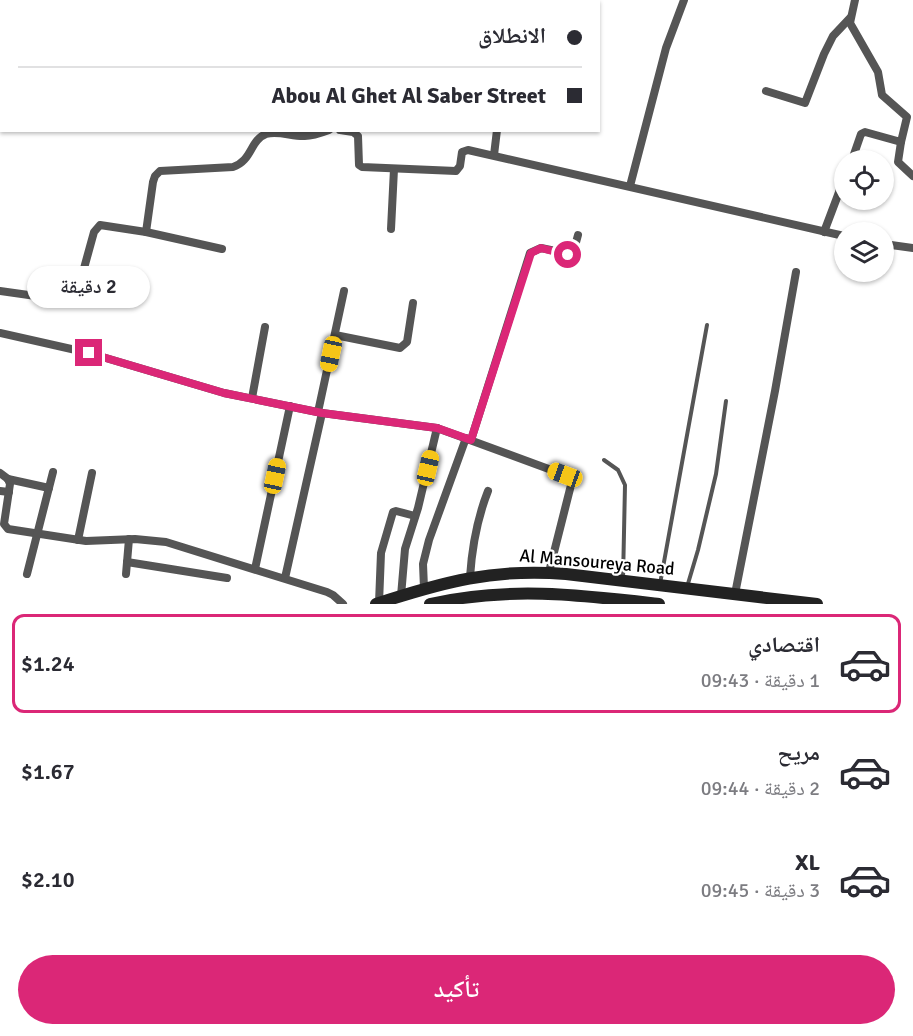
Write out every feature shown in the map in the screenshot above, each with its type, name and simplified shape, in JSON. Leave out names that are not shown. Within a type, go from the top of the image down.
[{"type":"main road","name":"Al Mansoureya Road","points":[[378,604],[424,588],[470,577],[498,573],[549,573],[817,604]]},
{"type":"main road","points":[[585,595],[587,576]]},
{"type":"main road","name":"Al Mansoureya Road","points":[[430,604],[507,593],[553,592],[659,604]]},
{"type":"street","points":[[630,186],[666,48],[684,0]]},
{"type":"street","points":[[766,91],[805,104],[824,54],[833,36],[850,18],[855,0]]},
{"type":"street","points":[[850,18],[852,27],[878,72],[882,95],[907,117],[899,164],[913,176]]},
{"type":"street","points":[[146,232],[153,182],[160,171],[233,167],[246,160],[260,137],[268,133],[307,136],[322,132]]},
{"type":"street","points":[[353,132],[358,136],[360,166],[453,171],[458,169],[460,155],[465,150],[834,234]]},
{"type":"street","points":[[494,155],[496,132]]},
{"type":"street","points":[[856,150],[861,135],[865,132],[901,142]]},
{"type":"street","points":[[391,229],[394,169]]},
{"type":"street","points":[[824,232],[834,206]]},
{"type":"street","points":[[0,291],[64,300],[69,298],[78,290],[96,228],[105,225],[222,249]]},
{"type":"street","points":[[424,588],[423,564],[429,540],[468,439],[531,253],[541,248],[570,254],[578,235]]},
{"type":"street","points":[[894,245],[913,248]]},
{"type":"street","points":[[735,594],[796,272]]},
{"type":"street","points":[[285,578],[344,291]]},
{"type":"street","points":[[335,335],[403,347],[407,342],[413,303]]},
{"type":"street","points":[[252,398],[266,327]]},
{"type":"street","points":[[0,333],[89,353],[214,391],[320,412],[437,428],[565,475],[570,479],[571,485],[549,573]]},
{"type":"street","points":[[255,569],[290,406]]},
{"type":"street","points":[[400,596],[405,549],[437,428]]},
{"type":"street","points":[[27,574],[53,472]]},
{"type":"street","points":[[0,473],[8,479],[48,489]]},
{"type":"street","points":[[78,540],[92,473]]},
{"type":"street","points":[[8,479],[10,484],[5,491],[5,527],[8,529],[78,540],[145,539],[166,542],[285,578],[333,595],[343,604]]},
{"type":"street","points":[[470,577],[472,546],[488,491]]},
{"type":"street","points":[[378,604],[381,553],[393,512],[415,516]]},
{"type":"street","points":[[126,574],[129,539]]},
{"type":"street","points":[[127,562],[226,578]]},
{"type":"lane","points":[[660,585],[707,325]]},
{"type":"lane","points":[[687,588],[716,474],[726,401]]},
{"type":"lane","points":[[604,460],[618,470],[625,485],[623,580]]},
{"type":"route","points":[[89,353],[214,391],[322,413],[437,428],[471,440],[524,268],[531,253],[541,248],[568,255]]}]
